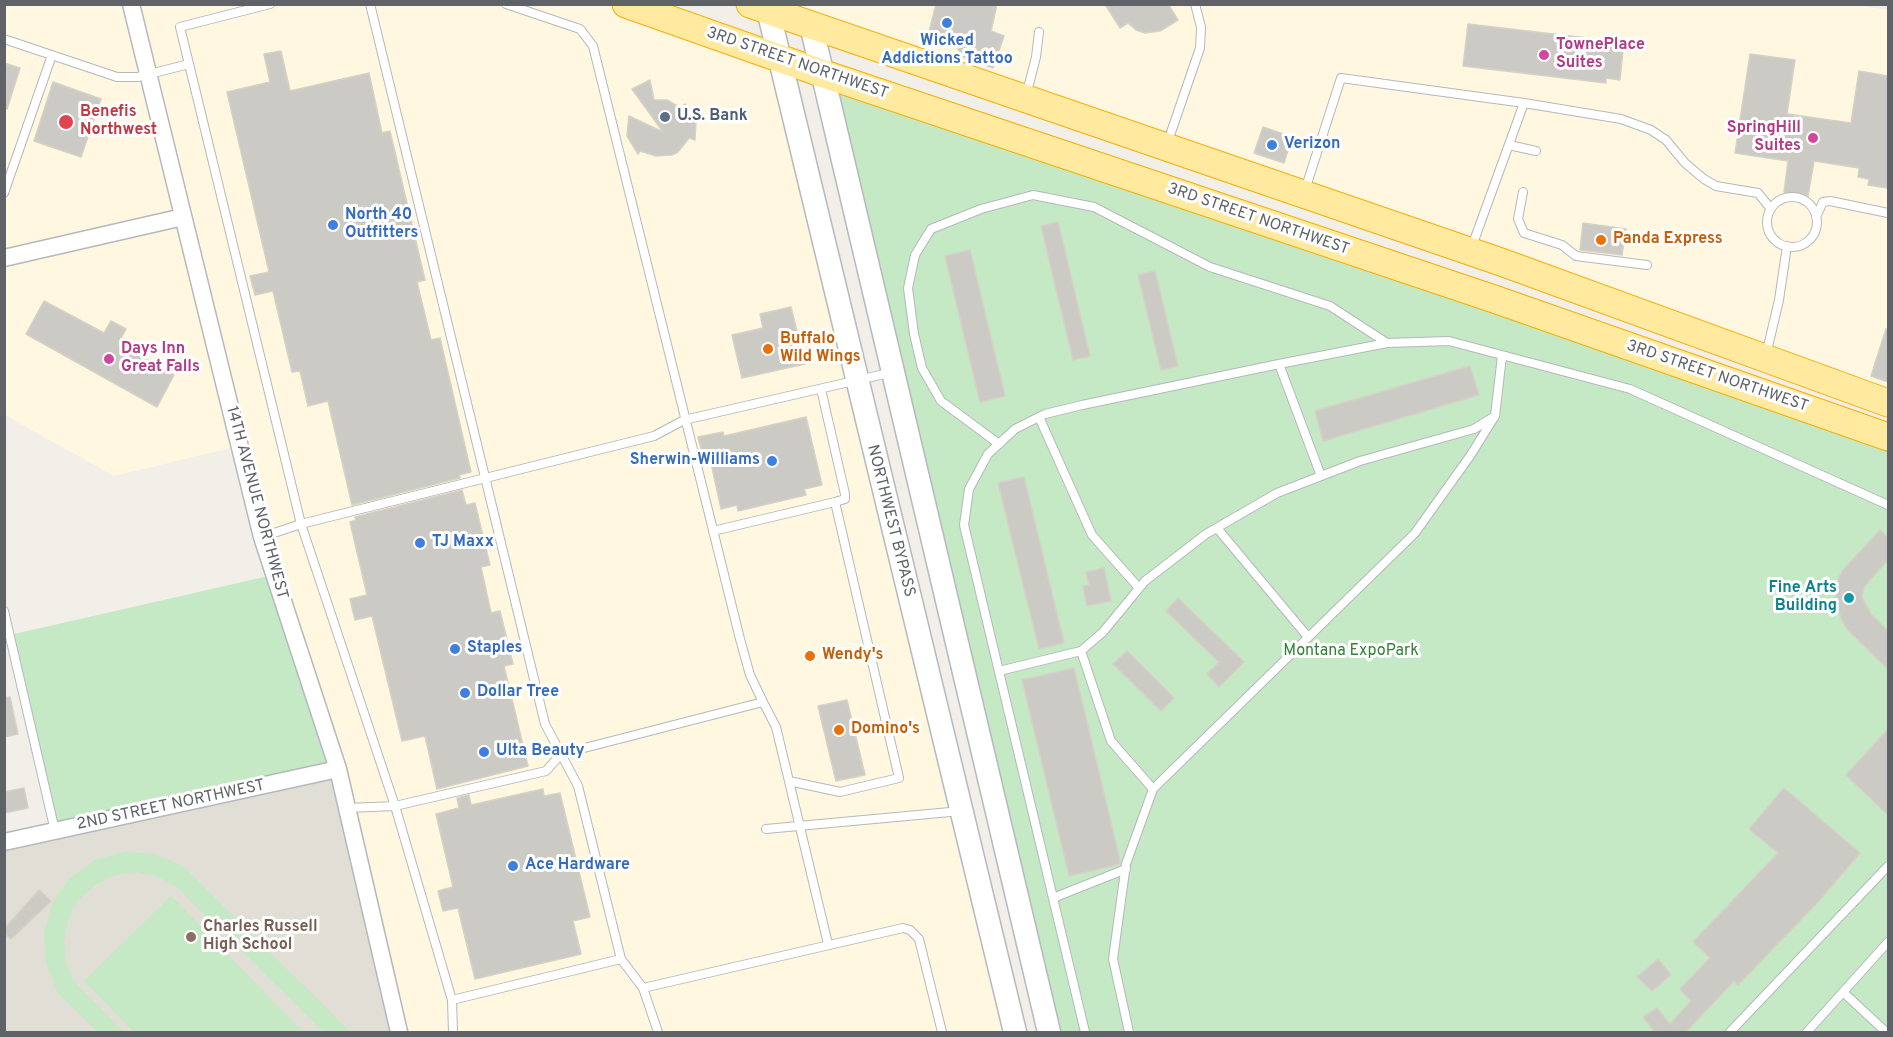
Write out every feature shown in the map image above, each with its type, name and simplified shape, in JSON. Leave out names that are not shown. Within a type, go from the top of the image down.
[{"type":"highway","name":"3RD STREET NORTHWEST","points":[[626,4],[824,74],[1497,300],[1888,437]]},
{"type":"highway","name":"3RD STREET NORTHWEST","points":[[759,7],[1470,252],[1888,403]]},
{"type":"main road","name":"NORTHWEST BYPASS","points":[[759,7],[777,57],[1015,1032]]},
{"type":"main road","points":[[811,25],[1049,1032]]},
{"type":"street","name":"14TH AVENUE NORTHWEST","points":[[131,4],[262,537],[338,769],[399,1032]]},
{"type":"street","points":[[4,258],[183,217]]},
{"type":"street","name":"2ND STREET NORTHWEST","points":[[4,842],[338,769]]},
{"type":"lane","points":[[270,4],[180,27],[301,524],[395,806],[452,1000],[453,1032]]},
{"type":"lane","points":[[370,4],[545,724],[578,786],[621,959],[643,988],[658,1032]]},
{"type":"lane","points":[[506,4],[580,29],[593,46],[684,420],[750,675],[776,727],[828,944]]},
{"type":"lane","points":[[1166,147],[1200,48],[1201,27],[1195,4]]},
{"type":"lane","points":[[1025,98],[1036,57],[1039,32]]},
{"type":"lane","points":[[4,39],[117,77],[148,75],[189,64]]},
{"type":"lane","points":[[4,193],[52,55]]},
{"type":"lane","points":[[1303,194],[1341,78],[1621,119],[1651,130],[1666,140],[1685,163],[1704,179],[1716,186],[1758,194],[1771,209]]},
{"type":"lane","points":[[1470,252],[1524,103]]},
{"type":"lane","points":[[1509,145],[1536,151]]},
{"type":"lane","points":[[1523,192],[1518,219],[1524,233],[1562,245],[1576,256],[1647,265]]},
{"type":"lane","points":[[999,444],[941,401],[927,377],[922,368],[914,334],[908,288],[915,255],[931,230],[981,209],[1033,195],[1094,207],[1210,267],[1330,306],[1387,343]]},
{"type":"lane","points":[[1816,217],[1808,204],[1792,197],[1784,198],[1771,209],[1767,217],[1770,234],[1775,241],[1787,246],[1797,246],[1810,239],[1823,202],[1830,201],[1888,213]]},
{"type":"lane","points":[[1765,358],[1779,300],[1787,246]]},
{"type":"lane","points":[[1085,1032],[964,525],[969,489],[988,454],[1015,429],[1039,417],[1082,405],[1279,364],[1387,343],[1449,341],[1630,389],[1888,505]]},
{"type":"lane","points":[[1129,1032],[1113,959],[1126,869],[1153,789],[1415,532],[1470,456],[1495,416],[1502,356]]},
{"type":"lane","points":[[1279,364],[1321,476]]},
{"type":"lane","points":[[262,537],[301,524],[654,436],[684,420],[894,372]]},
{"type":"lane","points":[[713,531],[845,499],[821,389]]},
{"type":"lane","points":[[999,671],[1081,651],[1103,632],[1145,581],[1217,528],[1277,494],[1360,461],[1474,429],[1495,416]]},
{"type":"lane","points":[[1039,417],[1092,535],[1139,588]]},
{"type":"lane","points":[[789,781],[840,792],[899,778],[835,502]]},
{"type":"lane","points":[[1217,528],[1308,637]]},
{"type":"lane","points":[[4,611],[55,831]]},
{"type":"lane","points":[[1081,651],[1111,741],[1153,789]]},
{"type":"lane","points":[[347,808],[395,806],[546,771],[561,754],[763,702]]},
{"type":"lane","points":[[766,829],[800,824],[961,811]]},
{"type":"lane","points":[[1730,1032],[1888,866]]},
{"type":"lane","points":[[1053,898],[1126,869]]},
{"type":"lane","points":[[643,988],[897,928],[915,934],[921,945],[942,1032]]},
{"type":"lane","points":[[1807,1032],[1888,942]]},
{"type":"lane","points":[[452,1000],[621,959]]},
{"type":"lane","points":[[1843,992],[1886,1032]]},
{"type":"shaded area","points":[[1849,4],[1888,10],[1888,403],[751,5]]},
{"type":"shaded area","points":[[5,5],[626,5],[777,57],[1015,1032],[399,1032],[239,446],[114,476],[5,415]]},
{"type":"shaded area","name":"Charles Russell High School","points":[[338,769],[399,1032],[5,1032],[4,842]]},
{"type":"green space","name":"Montana ExpoPark","points":[[824,74],[1888,437],[1888,1032],[1050,1032]]},
{"type":"green space","points":[[273,575],[338,769],[55,831],[10,635]]},
{"type":"green space","points":[[125,852],[156,854],[184,867],[350,1032],[324,1032],[178,888],[159,877],[137,872],[115,875],[95,885],[78,900],[68,920],[64,942],[66,964],[76,984],[124,1032],[98,1032],[58,993],[46,964],[44,933],[52,903],[70,878],[95,860]]},
{"type":"green space","points":[[171,896],[303,1032],[134,1032],[84,981]]},
{"type":"building","points":[[936,4],[997,4],[991,31],[1004,36],[993,68],[957,55],[959,48],[927,40]]},
{"type":"building","points":[[1105,4],[1168,4],[1178,20],[1160,31],[1145,33],[1136,30],[1128,23],[1120,28]]},
{"type":"building","points":[[1468,24],[1613,41],[1612,49],[1623,50],[1620,80],[1606,78],[1606,83],[1463,66]]},
{"type":"building","points":[[281,51],[290,91],[369,73],[382,133],[390,131],[425,280],[417,282],[431,340],[440,338],[471,472],[459,475],[460,478],[352,505],[328,401],[308,406],[300,371],[292,372],[273,291],[255,295],[250,276],[269,272],[227,92],[270,82],[264,54]]},
{"type":"building","name":"SpringHill Suites","points":[[1750,54],[1795,60],[1787,114],[1851,123],[1859,71],[1888,76],[1888,188],[1868,185],[1869,179],[1858,177],[1859,168],[1814,161],[1808,196],[1784,192],[1788,161],[1735,153]]},
{"type":"building","points":[[4,63],[20,68],[7,109],[4,109]]},
{"type":"building","name":"U.S. Bank","points":[[650,80],[654,100],[667,100],[681,108],[685,104],[696,120],[695,140],[689,138],[678,152],[672,155],[656,156],[640,151],[638,154],[627,136],[629,116],[663,132],[632,89]]},
{"type":"building","points":[[53,82],[101,99],[81,157],[34,141]]},
{"type":"building","points":[[1263,127],[1292,137],[1284,163],[1254,153]]},
{"type":"building","points":[[1058,222],[1090,356],[1073,360],[1041,226]]},
{"type":"building","points":[[1583,223],[1626,229],[1622,255],[1580,250]]},
{"type":"building","points":[[970,250],[1005,396],[980,402],[945,256]]},
{"type":"building","points":[[1155,271],[1178,366],[1161,370],[1138,275]]},
{"type":"building","name":"Days Inn Great Falls","points":[[44,301],[104,333],[111,321],[126,329],[118,344],[174,375],[157,407],[26,334]]},
{"type":"building","name":"Buffalo Wild Wings","points":[[791,307],[805,364],[742,378],[732,335],[763,328],[760,314]]},
{"type":"building","points":[[1886,329],[1888,329],[1888,382],[1871,376]]},
{"type":"building","points":[[1470,366],[1479,395],[1323,441],[1315,411]]},
{"type":"building","points":[[806,417],[822,485],[804,489],[806,495],[738,511],[737,505],[721,509],[710,458],[704,460],[698,437],[723,432],[724,436]]},
{"type":"building","points":[[1024,477],[1064,643],[1039,649],[998,483]]},
{"type":"building","points":[[462,490],[466,505],[475,503],[490,565],[481,567],[491,613],[500,611],[513,664],[504,666],[528,766],[437,789],[425,736],[402,741],[372,616],[355,620],[350,599],[367,595],[350,522],[356,520],[355,517]]},
{"type":"building","name":"Fine Arts Building","points":[[1880,530],[1888,537],[1888,560],[1864,587],[1862,597],[1871,614],[1888,631],[1888,669],[1848,630],[1842,621],[1835,600],[1842,571]]},
{"type":"building","points":[[1104,568],[1111,601],[1087,606],[1083,586],[1089,585],[1086,572]]},
{"type":"building","points":[[1178,598],[1244,662],[1219,687],[1207,674],[1219,662],[1166,611]]},
{"type":"building","points":[[1127,651],[1174,698],[1161,711],[1113,664]]},
{"type":"building","points":[[1074,668],[1120,864],[1069,876],[1022,680]]},
{"type":"building","points":[[10,697],[18,734],[4,737],[4,698]]},
{"type":"building","points":[[847,700],[865,775],[836,781],[818,706]]},
{"type":"building","points":[[1888,729],[1888,815],[1846,775]]},
{"type":"building","points":[[24,788],[28,808],[4,813],[4,792]]},
{"type":"building","points":[[1784,788],[1860,853],[1818,902],[1738,985],[1734,981],[1686,1032],[1655,1032],[1643,1017],[1657,1008],[1670,1024],[1691,1001],[1680,989],[1710,958],[1693,942],[1778,853],[1749,829]]},
{"type":"building","name":"Ace Hardware","points":[[543,789],[544,796],[560,793],[590,917],[573,921],[581,954],[475,979],[458,908],[443,911],[438,891],[453,887],[436,814],[459,808],[457,798],[469,795],[471,805]]},
{"type":"building","points":[[39,890],[51,901],[11,939],[4,933],[4,929]]},
{"type":"building","points":[[1658,959],[1671,975],[1652,991],[1637,977]]},
{"type":"place","name":"Wicked Addictions Tattoo","points":[[947,23]]},
{"type":"place","name":"TownePlace Suites","points":[[1544,55]]},
{"type":"place","name":"U.S. Bank","points":[[665,117]]},
{"type":"place","name":"Benefis Northwest","points":[[66,122]]},
{"type":"place","name":"SpringHill Suites","points":[[1813,138]]},
{"type":"place","name":"Verizon","points":[[1272,145]]},
{"type":"place","name":"North 40 Outfitters","points":[[333,225]]},
{"type":"place","name":"Panda Express","points":[[1601,240]]},
{"type":"place","name":"Buffalo Wild Wings","points":[[768,349]]},
{"type":"place","name":"Days Inn Great Falls","points":[[109,359]]},
{"type":"place","name":"Sherwin-Williams","points":[[772,461]]},
{"type":"place","name":"TJ Maxx","points":[[420,543]]},
{"type":"place","name":"Fine Arts Building","points":[[1849,598]]},
{"type":"place","name":"Staples","points":[[455,649]]},
{"type":"place","name":"Wendy's","points":[[810,656]]},
{"type":"place","name":"Dollar Tree","points":[[465,693]]},
{"type":"place","name":"Domino's","points":[[839,730]]},
{"type":"place","name":"Ulta Beauty","points":[[484,752]]},
{"type":"place","name":"Ace Hardware","points":[[513,866]]},
{"type":"place","name":"Charles Russell High School","points":[[191,937]]}]
